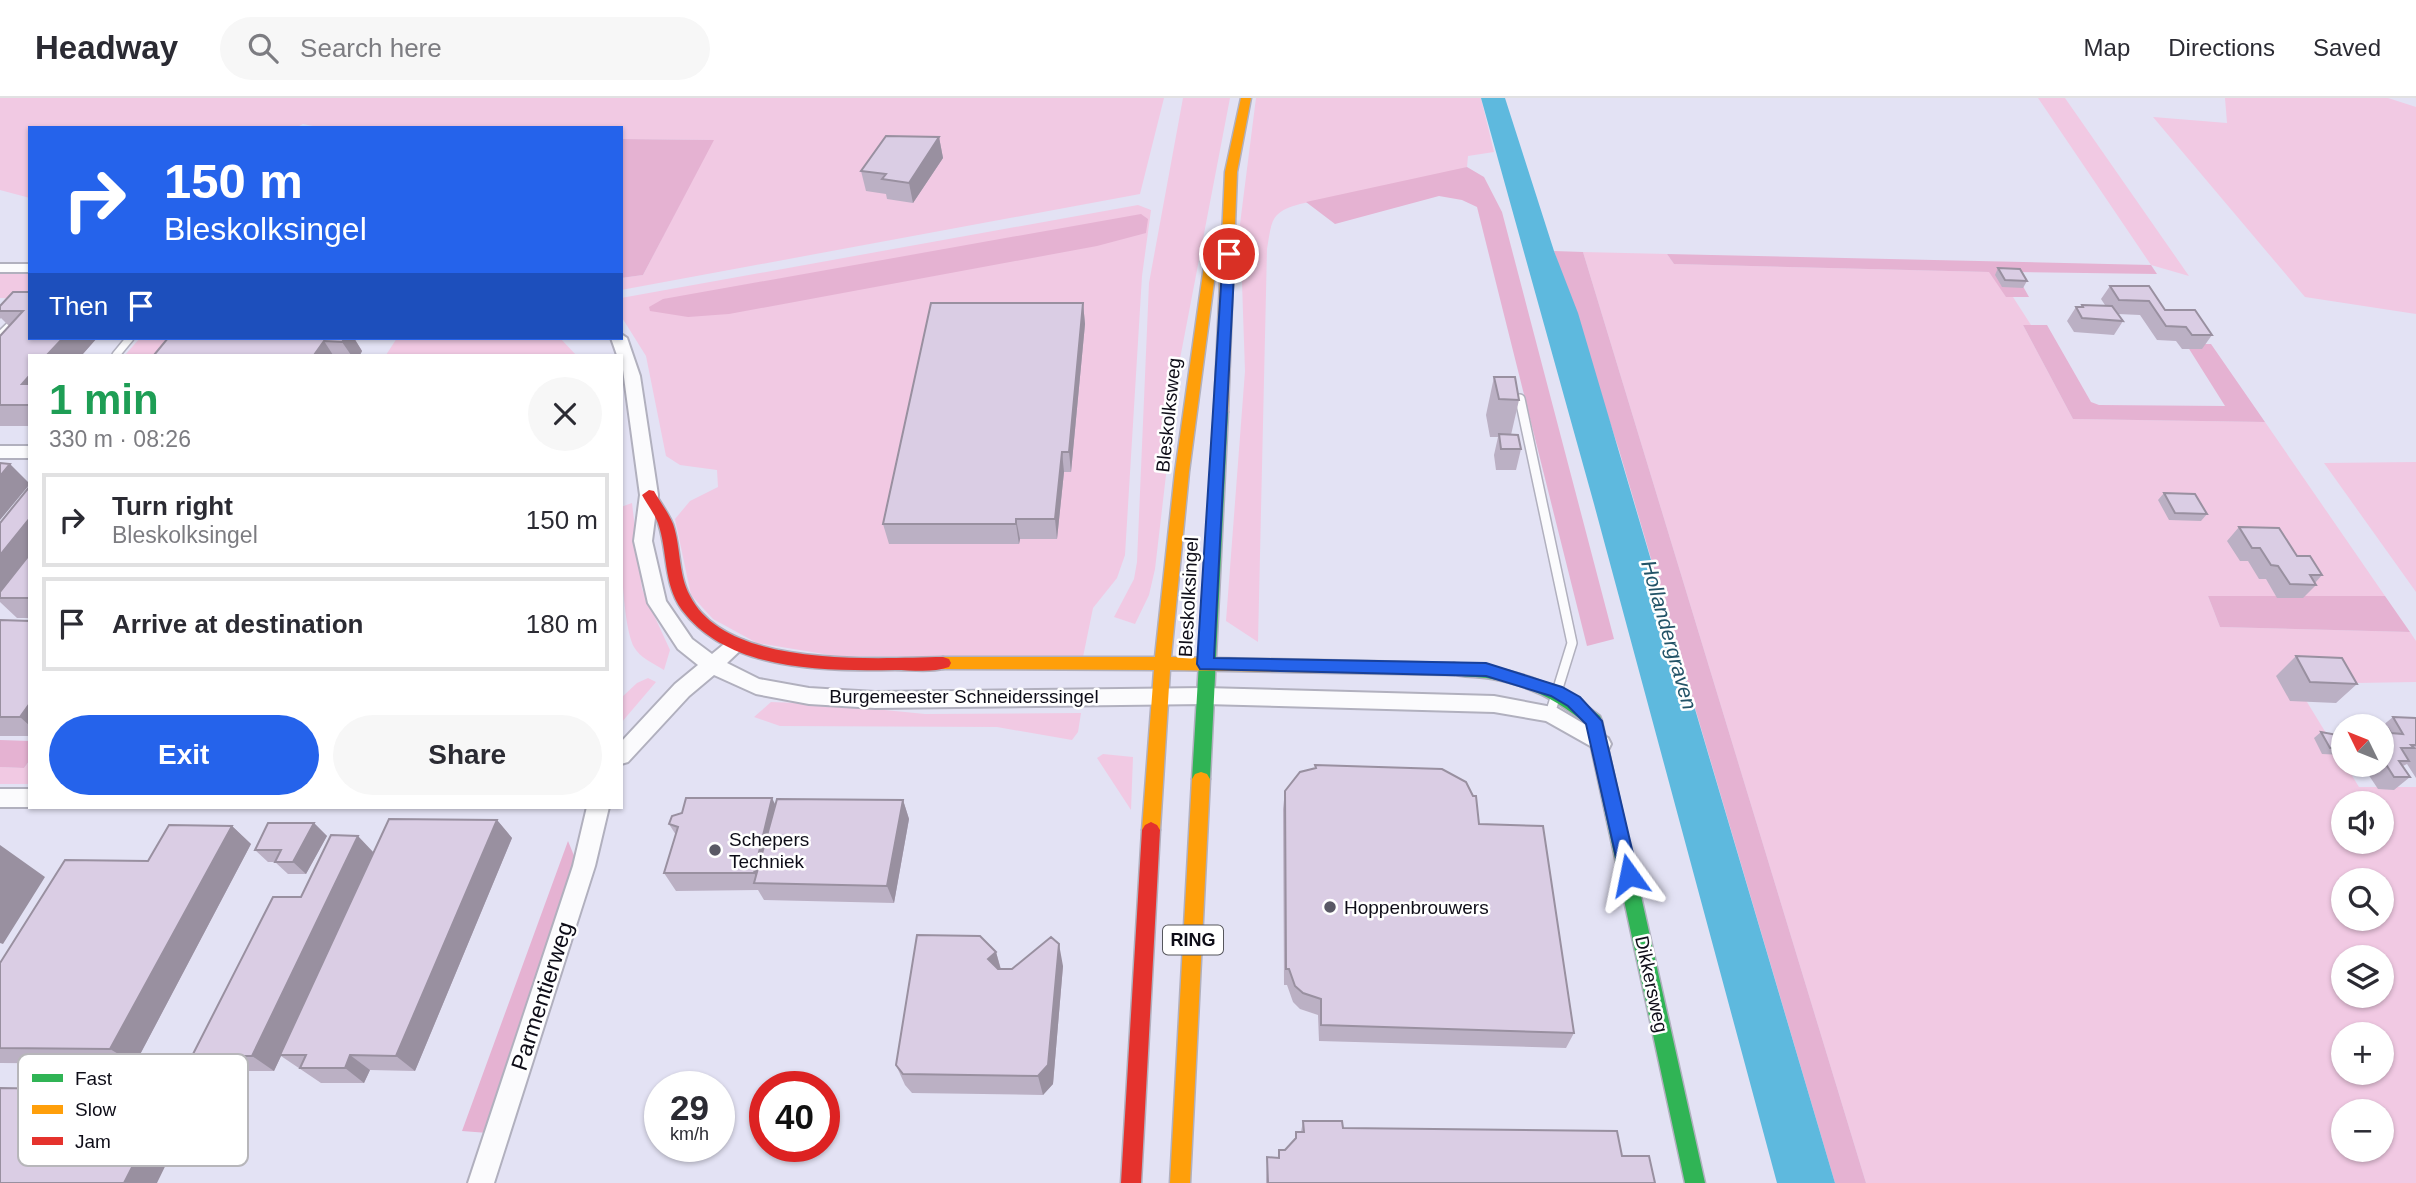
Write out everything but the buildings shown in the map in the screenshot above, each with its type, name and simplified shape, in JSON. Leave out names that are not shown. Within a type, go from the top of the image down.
[{"type":"main road","name":"Bleskolksingel","points":[[1180,1183],[1205,664],[1229,254],[1231,172],[1246,98]]},
{"type":"main road","name":"Bleskolksweg","points":[[1162,664],[1197,350],[1211,255],[1231,172]]},
{"type":"main road","name":"Burgemeester Schneiderssingel","points":[[649,495],[665,523],[676,583],[688,607],[701,622],[736,645],[780,658],[831,663],[1205,664]]},
{"type":"main road","name":"Bleskolksingel","points":[[1131,1183],[1162,664]]},
{"type":"main road","name":"Dikkersweg","points":[[1205,664],[1486,670],[1556,691],[1587,713],[1594,721],[1601,744],[1695,1183]]},
{"type":"street","points":[[0,268],[28,268]]},
{"type":"street","name":"Burgemeester Schneiderssingel","points":[[620,340],[632,376],[649,495],[643,541],[657,603],[685,644],[712,665],[756,686],[809,696],[875,699],[1205,696]]},
{"type":"street","points":[[0,452],[28,452]]},
{"type":"street","points":[[623,754],[645,727],[736,645]]},
{"type":"street","points":[[1205,696],[1494,705],[1550,715],[1601,744]]},
{"type":"street","points":[[0,798],[28,798]]},
{"type":"street","name":"Parmentierweg","points":[[481,1183],[584,866],[598,809]]},
{"type":"lane","points":[[0,335],[28,308]]},
{"type":"lane","points":[[117,354],[129,340]]},
{"type":"lane","points":[[1520,399],[1572,643],[1550,715]]},
{"type":"shaded area","points":[[0,98],[1164,98],[1140,194],[623,290],[623,278],[643,275],[713,140],[623,139],[623,126],[28,126],[28,197],[0,190]]},
{"type":"shaded area","points":[[1183,98],[1230,98],[1179,364],[1155,569],[1149,595],[1135,624],[1114,617],[1134,579],[1137,562],[1149,283]]},
{"type":"shaded area","points":[[1256,98],[1481,98],[1494,152],[1468,156],[1467,167],[1456,171],[1300,204],[1283,210],[1274,219],[1267,249],[1258,642],[1226,621],[1245,371],[1240,224]]},
{"type":"shaded area","points":[[2038,98],[2065,98],[2189,276],[2151,265]]},
{"type":"shaded area","points":[[2225,98],[2388,98],[2416,107],[2416,314],[2305,297],[2153,117],[2227,123]]},
{"type":"shaded area","points":[[623,139],[714,140],[643,275],[623,278]]},
{"type":"shaded area","points":[[1467,167],[1484,177],[1502,212],[1614,639],[1587,646],[1477,207],[1462,200],[1439,196],[1335,224],[1306,202]]},
{"type":"shaded area","points":[[1138,205],[1151,210],[1142,276],[1125,555],[1117,578],[1093,608],[1083,657],[836,656],[757,643],[713,619],[691,595],[675,519],[690,501],[718,487],[717,470],[680,465],[666,456],[646,356],[623,319],[623,298]]},
{"type":"shaded area","points":[[1141,214],[1148,219],[1146,233],[1097,246],[729,314],[688,317],[650,311],[649,307],[663,299]]},
{"type":"shaded area","points":[[1554,251],[1583,252],[1866,1183],[1835,1183],[1619,450]]},
{"type":"shaded area","points":[[1583,252],[1667,254],[1674,264],[1990,272],[2006,296],[2013,297],[2031,325],[2023,325],[2073,419],[2265,422],[2385,596],[2208,596],[2220,627],[2410,632],[2416,641],[2416,682],[2296,684],[2331,741],[2331,777],[2353,777],[2359,787],[2416,787],[2416,1183],[1866,1183]]},
{"type":"shaded area","points":[[1667,254],[2151,265],[2157,274],[2015,272],[2029,297],[2006,297],[1989,272],[1674,264]]},
{"type":"shaded area","points":[[0,273],[28,273],[28,299],[0,298]]},
{"type":"shaded area","points":[[2023,325],[2047,325],[2091,402],[2099,405],[2225,406],[2186,344],[2211,344],[2265,422],[2073,419]]},
{"type":"shaded area","points":[[138,340],[201,340],[191,354],[126,354]]},
{"type":"shaded area","points":[[396,340],[562,340],[575,354],[387,354]]},
{"type":"shaded area","points":[[2416,462],[2416,592],[2324,463]]},
{"type":"shaded area","points":[[632,503],[642,589],[670,650],[664,670],[637,651],[630,635],[623,579],[623,506]]},
{"type":"shaded area","points":[[2208,596],[2385,596],[2410,632],[2220,627]]},
{"type":"shaded area","points":[[648,678],[656,682],[623,721],[623,696],[637,683]]},
{"type":"shaded area","points":[[771,702],[824,704],[925,714],[1081,713],[1078,732],[1072,740],[997,727],[780,726],[754,717]]},
{"type":"shaded area","points":[[0,740],[28,741],[28,763],[24,768],[0,767]]},
{"type":"shaded area","points":[[1103,754],[1133,757],[1131,810],[1097,758]]},
{"type":"shaded area","points":[[28,763],[28,784],[0,784],[0,767],[24,768]]},
{"type":"shaded area","points":[[568,841],[575,858],[575,878],[488,1133],[462,1131]]},
{"type":"water","name":"Hollandergraven","points":[[1481,98],[1505,98],[1554,251],[1578,313],[1835,1183],[1777,1183],[1594,504]]},
{"type":"traffic: fast","points":[[1201,779],[1221,412]]},
{"type":"traffic: fast","points":[[1454,669],[1492,672],[1529,682],[1563,698],[1594,721],[1695,1183]]},
{"type":"traffic: slow","points":[[1221,412],[1231,172],[1246,98]]},
{"type":"traffic: slow","points":[[1151,830],[1174,544],[1211,259]]},
{"type":"traffic: slow","points":[[943,663],[1244,664],[1454,669]]},
{"type":"traffic: slow","points":[[1180,1183],[1201,779]]},
{"type":"traffic: jam","points":[[649,495],[665,523],[675,575],[682,595],[687,605],[708,628],[736,644],[769,655],[804,661],[943,663]]},
{"type":"traffic: jam","points":[[1131,1183],[1151,830]]},
{"type":"place","name":"Schepers Techniek","points":[[715,850]]},
{"type":"place","name":"Hoppenbrouwers","points":[[1330,907]]},
{"type":"route","points":[[1229,254],[1205,664],[1486,670],[1556,691],[1574,702],[1594,721],[1629,875]]}]
